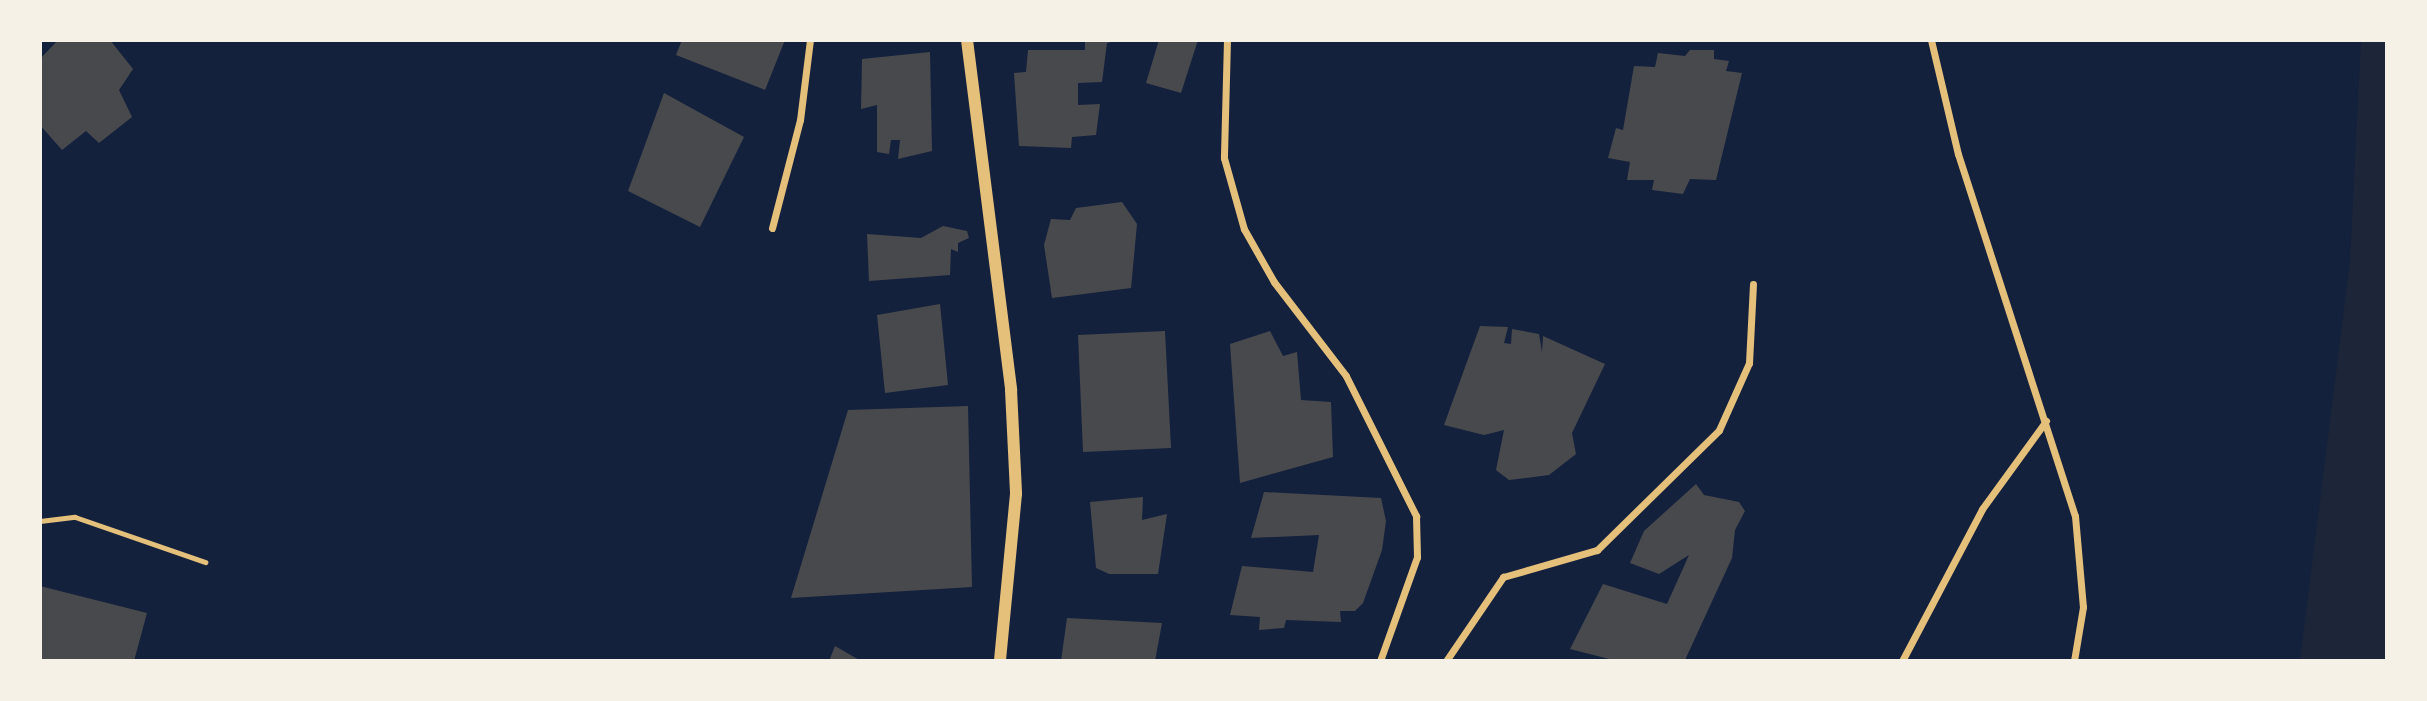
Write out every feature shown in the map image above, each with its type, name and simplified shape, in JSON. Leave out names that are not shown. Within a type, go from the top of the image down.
[{"type":"street","points":[[772,228],[800,120],[810,40]]},
{"type":"street","points":[[967,40],[1011,390],[1016,494],[1000,661]]},
{"type":"street","points":[[1227,40],[1224,158],[1244,229],[1274,282],[1346,376],[1416,516],[1417,557],[1380,661]]},
{"type":"street","points":[[1931,40],[1958,154],[2046,421],[2080,547],[2083,607],[2074,661]]},
{"type":"street","points":[[1446,661],[1503,578],[1597,550],[1719,430],[1749,363],[1754,284]]},
{"type":"street","points":[[1902,661],[1982,509],[2046,421]]},
{"type":"lane","points":[[40,521],[75,517],[205,562]]},
{"type":"shaded area","points":[[2361,40],[2387,40],[2387,661],[2300,661],[2350,262]]},
{"type":"building","points":[[58,40],[110,40],[133,69],[119,90],[132,117],[99,143],[86,131],[62,150],[40,125],[40,59]]},
{"type":"building","points":[[682,40],[785,40],[765,90],[676,55]]},
{"type":"building","points":[[1085,40],[1119,40],[1107,43],[1102,82],[1078,83],[1078,105],[1100,104],[1096,135],[1072,137],[1071,148],[1019,146],[1014,73],[1026,72],[1028,50],[1085,50]]},
{"type":"building","points":[[1159,40],[1198,40],[1181,93],[1146,83]]},
{"type":"building","points":[[1690,50],[1714,50],[1714,59],[1729,61],[1726,71],[1742,73],[1716,180],[1690,179],[1683,194],[1652,190],[1654,180],[1627,180],[1630,162],[1608,158],[1616,128],[1623,130],[1634,66],[1655,67],[1658,53],[1685,56]]},
{"type":"building","points":[[930,52],[932,151],[898,159],[900,140],[891,140],[889,154],[877,152],[877,105],[861,109],[862,59]]},
{"type":"building","points":[[664,93],[744,137],[700,227],[628,191]]},
{"type":"building","points":[[1122,202],[1137,224],[1131,288],[1052,298],[1044,245],[1051,219],[1070,220],[1076,208]]},
{"type":"building","points":[[943,226],[967,231],[969,238],[958,243],[958,252],[951,249],[950,275],[869,281],[867,234],[921,238]]},
{"type":"building","points":[[940,304],[948,385],[885,393],[877,315]]},
{"type":"building","points":[[1480,326],[1508,327],[1504,343],[1511,344],[1512,329],[1539,334],[1542,352],[1543,336],[1605,364],[1572,433],[1576,454],[1549,475],[1509,480],[1496,470],[1504,430],[1484,435],[1444,425]]},
{"type":"building","points":[[1165,331],[1171,448],[1083,452],[1078,335]]},
{"type":"building","points":[[1270,331],[1283,356],[1297,352],[1301,400],[1331,402],[1333,457],[1240,483],[1230,344]]},
{"type":"building","points":[[968,406],[972,587],[791,598],[848,410]]},
{"type":"building","points":[[1696,484],[1704,495],[1739,502],[1745,511],[1735,530],[1732,558],[1685,660],[1617,661],[1570,649],[1603,584],[1667,604],[1689,555],[1659,574],[1630,563],[1644,531]]},
{"type":"building","points":[[1264,492],[1381,498],[1386,521],[1382,550],[1363,603],[1355,611],[1340,611],[1341,622],[1286,620],[1284,628],[1259,630],[1260,617],[1230,615],[1242,566],[1313,572],[1319,535],[1251,538]]},
{"type":"building","points":[[1143,497],[1142,520],[1167,514],[1158,574],[1109,574],[1096,568],[1090,502]]},
{"type":"building","points":[[40,586],[147,613],[134,661],[40,661]]},
{"type":"building","points":[[1067,618],[1162,623],[1155,661],[1061,661]]},
{"type":"building","points":[[835,646],[861,661],[829,661]]}]
